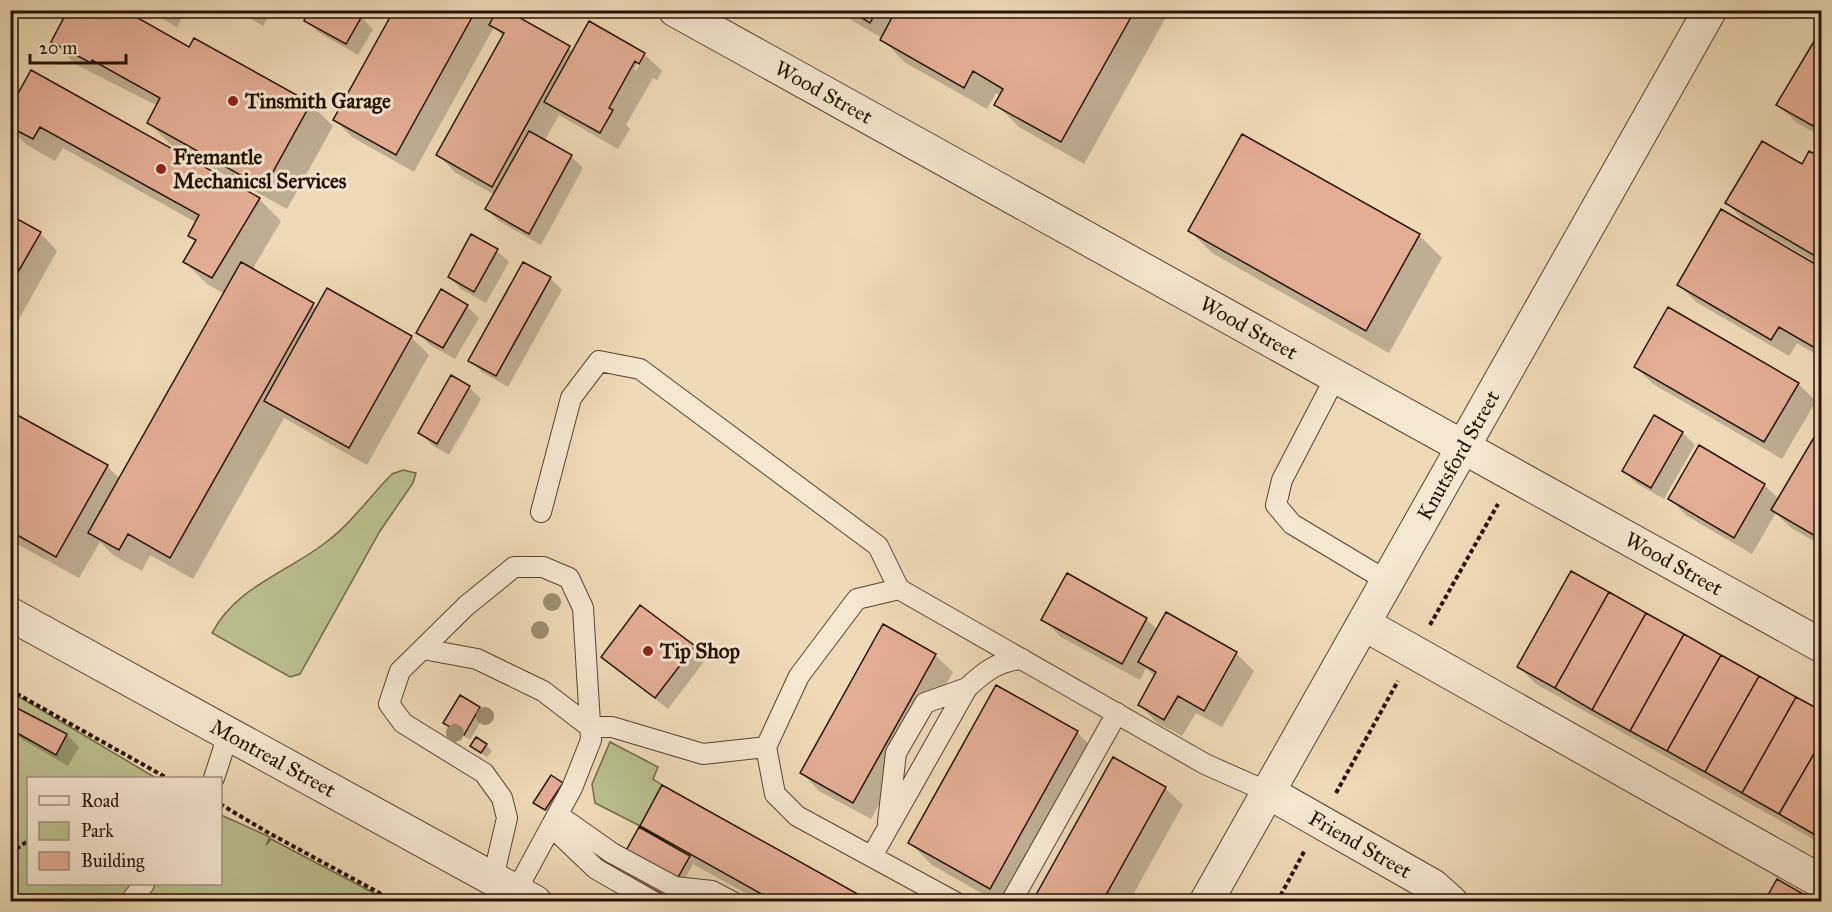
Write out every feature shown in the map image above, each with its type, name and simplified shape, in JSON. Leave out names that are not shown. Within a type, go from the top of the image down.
[{"type":"street","name":"Wood Street","points":[[675,10],[1821,646]]},
{"type":"street","name":"Knutsford Street","points":[[1206,902],[1710,10]]},
{"type":"street","name":"Montreal Street","points":[[10,614],[515,890]]},
{"type":"street","points":[[1364,624],[1821,882]]},
{"type":"street","name":"Friend Street","points":[[1268,792],[1433,886],[1451,902]]},
{"type":"lane","points":[[541,512],[571,398],[599,361],[640,369],[878,546],[899,590],[1205,764],[1268,792]]},
{"type":"lane","points":[[1335,378],[1282,480],[1276,505],[1292,524],[1388,581]]},
{"type":"lane","points":[[514,567],[543,567],[569,578],[583,608],[591,740],[573,788],[515,890],[507,818],[502,798],[484,773],[402,723],[390,704],[400,671],[466,606],[514,567]]},
{"type":"lane","points":[[899,590],[857,599],[799,676],[766,747],[775,794],[797,816],[955,902]]},
{"type":"lane","points":[[423,649],[477,659],[543,691],[590,727],[612,727],[703,754],[766,747]]},
{"type":"lane","points":[[872,856],[967,688],[982,674],[1004,661],[1022,659]]},
{"type":"lane","points":[[886,830],[896,753],[925,702],[967,688]]},
{"type":"lane","points":[[1011,902],[1117,713]]},
{"type":"lane","points":[[214,777],[228,735]]},
{"type":"lane","points":[[554,821],[596,868],[654,902]]},
{"type":"lane","points":[[554,821],[675,887],[712,891],[733,902]]},
{"type":"lane","points":[[130,902],[143,885]]},
{"type":"path","points":[[1277,902],[1513,476]]},
{"type":"path","points":[[10,690],[165,777]]},
{"type":"path","points":[[10,702],[15,693]]},
{"type":"path","points":[[222,805],[396,902]]},
{"type":"path","points":[[10,853],[27,843]]},
{"type":"green space","points":[[403,470],[416,473],[413,483],[380,531],[300,674],[290,677],[212,633],[222,617],[248,592],[325,543],[352,519],[392,474]]},
{"type":"green space","points":[[11,692],[154,777],[27,777],[27,885],[222,885],[222,815],[270,837],[266,845],[271,839],[389,901],[11,902]]},
{"type":"green space","points":[[610,742],[658,767],[653,779],[662,785],[640,826],[595,803],[592,784]]},
{"type":"building","name":"Tinsmith Garage","points":[[68,10],[124,10],[189,47],[194,38],[311,103],[264,188],[147,123],[160,98],[92,60],[91,63],[51,42]]},
{"type":"building","points":[[309,10],[352,10],[362,16],[346,44],[304,21]]},
{"type":"building","points":[[394,10],[476,10],[396,155],[333,120]]},
{"type":"building","points":[[497,10],[506,10],[570,46],[492,187],[436,155],[504,33],[489,25]]},
{"type":"building","points":[[849,10],[877,10],[870,23]]},
{"type":"building","points":[[896,10],[1135,10],[1061,142],[994,105],[1003,89],[973,71],[964,88],[880,40]]},
{"type":"building","points":[[589,21],[645,53],[639,64],[635,61],[609,108],[613,110],[600,133],[544,102]]},
{"type":"building","points":[[1819,33],[1822,34],[1822,131],[1776,105]]},
{"type":"building","name":"Fremantle Mechanicsl Services","points":[[31,70],[260,198],[212,278],[183,262],[196,240],[188,236],[199,215],[40,127],[33,139],[10,127],[10,108]]},
{"type":"building","points":[[529,131],[572,155],[529,234],[485,209]]},
{"type":"building","points":[[1242,134],[1420,234],[1366,331],[1188,231]]},
{"type":"building","points":[[1762,141],[1802,164],[1809,151],[1822,158],[1822,260],[1725,203]]},
{"type":"building","points":[[1721,209],[1822,268],[1822,352],[1779,327],[1771,340],[1677,285]]},
{"type":"building","points":[[10,215],[41,232],[10,286]]},
{"type":"building","points":[[471,234],[498,249],[474,292],[448,277]]},
{"type":"building","points":[[241,262],[314,303],[170,558],[128,534],[119,550],[88,533]]},
{"type":"building","points":[[523,262],[551,277],[496,376],[468,361]]},
{"type":"building","points":[[327,288],[412,336],[349,448],[264,401]]},
{"type":"building","points":[[441,289],[468,305],[443,348],[416,333]]},
{"type":"building","points":[[1668,307],[1799,383],[1764,442],[1634,367]]},
{"type":"building","points":[[451,375],[470,386],[437,444],[418,433]]},
{"type":"building","points":[[10,411],[108,465],[56,557],[10,531]]},
{"type":"building","points":[[1654,415],[1683,432],[1651,488],[1622,471]]},
{"type":"building","points":[[1822,424],[1822,540],[1771,510]]},
{"type":"building","points":[[1699,445],[1765,484],[1734,538],[1668,499]]},
{"type":"building","points":[[1571,571],[1609,592],[1555,688],[1517,667]]},
{"type":"building","points":[[1067,573],[1147,618],[1122,664],[1041,620]]},
{"type":"building","points":[[1609,592],[1646,613],[1592,710],[1555,688]]},
{"type":"building","name":"Tip Shop","points":[[640,605],[695,646],[655,698],[601,657]]},
{"type":"building","points":[[1166,612],[1237,652],[1204,711],[1178,696],[1164,720],[1138,705],[1156,672],[1138,662]]},
{"type":"building","points":[[1646,613],[1684,634],[1630,731],[1592,710]]},
{"type":"building","points":[[883,624],[936,654],[853,803],[800,773]]},
{"type":"building","points":[[1684,634],[1721,655],[1667,751],[1630,731]]},
{"type":"building","points":[[1721,655],[1759,676],[1705,772],[1667,751]]},
{"type":"building","points":[[1759,676],[1796,697],[1742,793],[1705,772]]},
{"type":"building","points":[[996,685],[1078,731],[990,889],[908,843]]},
{"type":"building","points":[[460,695],[480,707],[464,735],[443,723]]},
{"type":"building","points":[[1796,697],[1822,711],[1822,740],[1779,814],[1742,793]]},
{"type":"building","points":[[15,707],[67,734],[56,755],[10,729],[10,715]]},
{"type":"building","points":[[476,737],[487,744],[481,753],[470,746]]},
{"type":"building","points":[[1822,740],[1822,828],[1817,836],[1779,814]]},
{"type":"building","points":[[1113,757],[1166,787],[1102,902],[1032,902]]},
{"type":"building","points":[[551,775],[563,783],[545,810],[533,803]]},
{"type":"building","points":[[662,785],[872,902],[776,902],[640,826]]},
{"type":"building","points":[[639,827],[690,856],[667,897],[616,869]]},
{"type":"building","points":[[1777,879],[1817,902],[1764,902]]},
{"type":"place","name":"Tinsmith Garage","points":[[233,101]]},
{"type":"place","name":"Fremantle Mechanicsl Services","points":[[161,169]]},
{"type":"place","name":"Tip Shop","points":[[648,651]]}]
